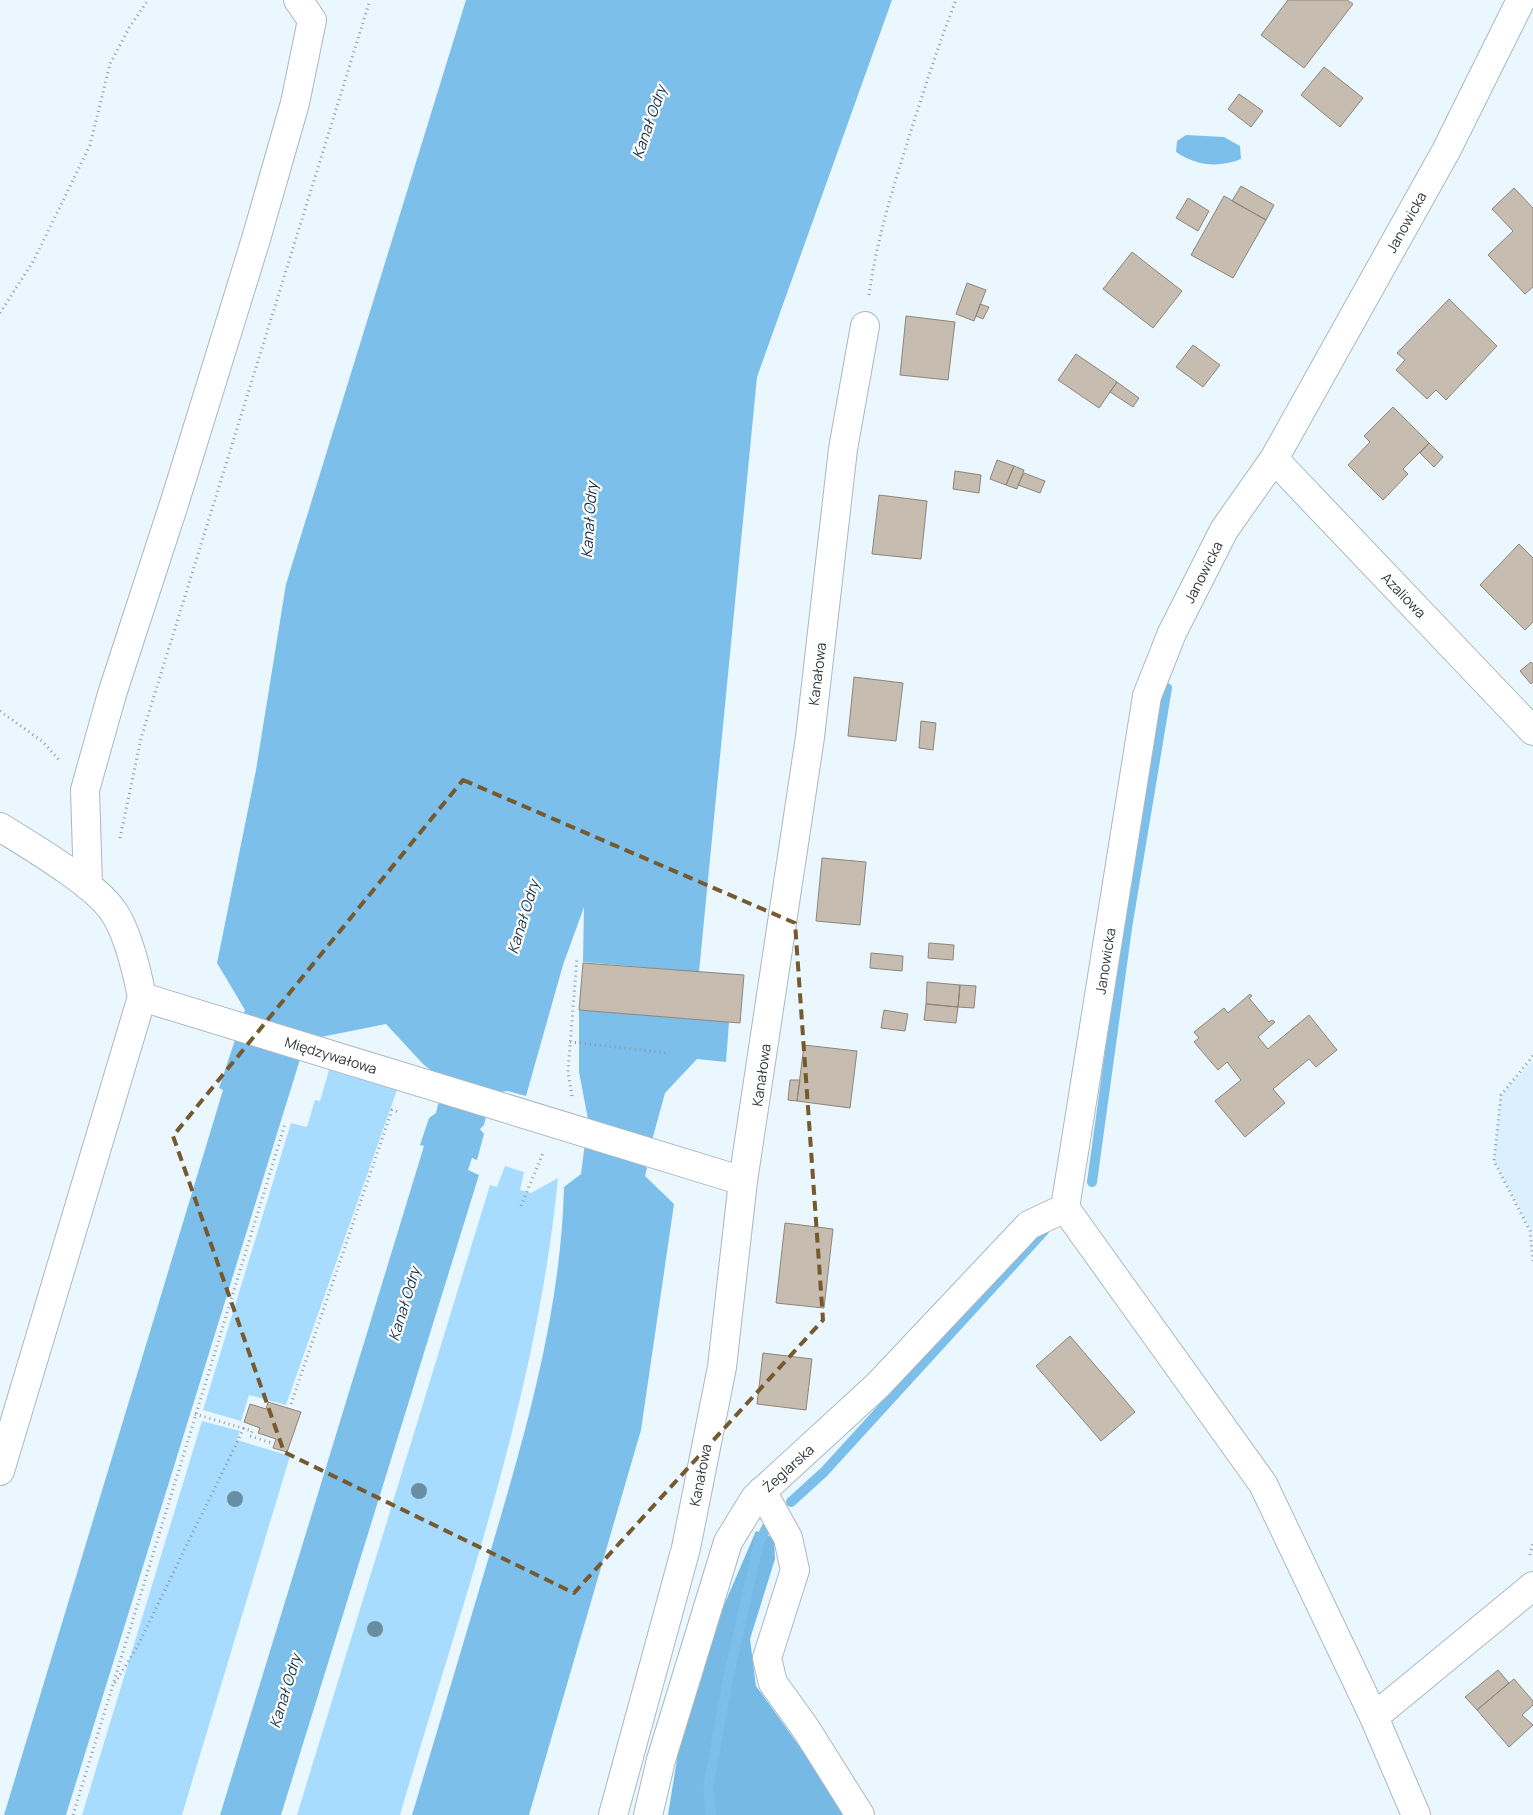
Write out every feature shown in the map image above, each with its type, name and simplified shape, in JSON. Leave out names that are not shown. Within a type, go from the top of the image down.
[{"type":"street","points":[[88,886],[85,790],[112,694],[175,501],[295,103],[312,20],[298,0]]},
{"type":"street","name":"Janowicka","points":[[1065,1208],[1148,696],[1172,633],[1224,530],[1274,459],[1446,151],[1521,0]]},
{"type":"street","name":"Kanałowa","points":[[612,1815],[686,1548],[722,1367],[743,1181],[810,737],[843,449],[865,326]]},
{"type":"street","name":"Azaliowa","points":[[1274,459],[1533,731]]},
{"type":"street","points":[[0,827],[88,886],[113,911],[135,963],[142,997],[0,1471]]},
{"type":"street","name":"Międzywałowa","points":[[142,997],[743,1181]]},
{"type":"street","points":[[1065,1208],[1263,1484],[1374,1717],[1416,1815]]},
{"type":"street","name":"Żeglarska","points":[[648,1815],[660,1760],[728,1542],[755,1498],[878,1385],[1029,1225],[1065,1208]]},
{"type":"street","points":[[762,1491],[788,1538],[795,1570],[767,1658],[773,1683],[806,1729],[860,1815]]},
{"type":"street","points":[[1374,1717],[1533,1586]]},
{"type":"path","points":[[0,312],[34,260],[90,145],[110,64],[129,28],[148,0]]},
{"type":"path","points":[[119,844],[141,738],[370,0]]},
{"type":"path","points":[[865,326],[873,263],[896,178],[937,47],[956,0]]},
{"type":"path","points":[[0,711],[43,742],[85,790]]},
{"type":"path","points":[[573,1098],[568,1072],[578,958]]},
{"type":"path","points":[[575,987],[581,987]]},
{"type":"path","points":[[570,1042],[669,1053]]},
{"type":"path","points":[[1533,1056],[1501,1095],[1494,1161],[1530,1231],[1533,1261]]},
{"type":"path","points":[[291,1404],[392,1110],[399,1112]]},
{"type":"path","points":[[521,1206],[556,1123]]},
{"type":"path","points":[[73,1815],[285,1124]]},
{"type":"path","points":[[195,1414],[252,1431],[250,1436],[272,1443]]},
{"type":"path","points":[[112,1688],[137,1647],[244,1428]]},
{"type":"highlighted area","points":[[463,780],[795,923],[823,1320],[574,1593],[284,1452],[173,1136]]},
{"type":"shaded area","points":[[1533,1061],[1533,1234],[1494,1161],[1501,1095]]},
{"type":"shaded area","points":[[329,1070],[397,1090],[286,1405],[249,1395],[241,1421],[203,1410],[291,1123],[307,1127],[315,1100],[320,1101]]},
{"type":"shaded area","points":[[505,1166],[524,1172],[520,1190],[531,1193],[558,1178],[548,1259],[533,1340],[494,1500],[400,1815],[297,1815],[490,1185],[497,1187]]},
{"type":"shaded area","points":[[202,1421],[240,1431],[237,1440],[290,1456],[182,1815],[82,1815]]},
{"type":"shaded area","points":[[756,1531],[774,1538],[775,1559],[750,1639],[756,1686],[828,1786],[845,1815],[668,1815],[682,1728],[705,1649]]},
{"type":"water","name":"Kanał Odry","points":[[466,0],[892,0],[757,377],[699,972],[583,962],[584,907],[563,965],[526,1096],[508,1091],[492,1093],[484,1125],[480,1129],[484,1134],[477,1160],[472,1158],[468,1170],[479,1175],[281,1815],[220,1815],[424,1146],[420,1145],[429,1118],[436,1113],[444,1080],[424,1065],[386,1024],[306,1040],[66,1815],[4,1815],[223,1090],[219,1088],[245,1010],[217,963],[256,770],[286,584]]},
{"type":"water","points":[[1186,135],[1224,137],[1240,146],[1241,159],[1224,164],[1208,164],[1184,157],[1176,152],[1177,141]]},
{"type":"water","points":[[579,1010],[729,1022],[726,1062],[697,1059],[665,1093],[645,1166],[647,1168],[645,1176],[674,1204],[641,1430],[529,1815],[412,1815],[516,1464],[539,1373],[556,1280],[564,1187],[581,1174],[588,1119],[579,1072]]},
{"type":"building","points":[[1288,0],[1347,0],[1353,4],[1304,68],[1261,35]]},
{"type":"building","points":[[1324,67],[1363,98],[1340,127],[1301,95]]},
{"type":"building","points":[[1239,94],[1263,111],[1251,127],[1228,109]]},
{"type":"building","points":[[1241,186],[1274,205],[1266,220],[1232,201]]},
{"type":"building","points":[[1514,188],[1533,208],[1533,287],[1525,294],[1488,255],[1513,231],[1492,209]]},
{"type":"building","points":[[1224,196],[1266,220],[1233,278],[1191,255]]},
{"type":"building","points":[[1188,198],[1209,211],[1198,231],[1176,218]]},
{"type":"building","points":[[1132,252],[1182,291],[1153,328],[1103,289]]},
{"type":"building","points":[[967,283],[986,290],[974,321],[956,314]]},
{"type":"building","points":[[1449,299],[1497,346],[1446,400],[1436,390],[1427,399],[1396,370],[1405,360],[1397,353]]},
{"type":"building","points":[[980,304],[989,307],[983,319],[976,316]]},
{"type":"building","points":[[906,316],[955,322],[948,380],[900,375]]},
{"type":"building","points":[[1193,345],[1220,365],[1203,387],[1176,367]]},
{"type":"building","points":[[1076,354],[1117,382],[1099,408],[1058,380]]},
{"type":"building","points":[[1117,382],[1139,398],[1133,407],[1110,392]]},
{"type":"building","points":[[1393,407],[1429,443],[1403,469],[1408,474],[1383,500],[1348,465],[1370,442],[1364,436]]},
{"type":"building","points":[[1429,443],[1443,457],[1434,467],[1420,453]]},
{"type":"building","points":[[997,460],[1014,466],[1006,485],[990,479]]},
{"type":"building","points":[[1014,466],[1024,470],[1017,489],[1006,485]]},
{"type":"building","points":[[955,471],[981,475],[979,493],[953,489]]},
{"type":"building","points":[[1024,473],[1045,481],[1040,493],[1018,485]]},
{"type":"building","points":[[879,495],[927,501],[921,559],[872,554]]},
{"type":"building","points":[[1519,544],[1533,558],[1533,622],[1525,630],[1480,585]]},
{"type":"building","points":[[1531,662],[1533,664],[1533,682],[1531,684],[1520,671]]},
{"type":"building","points":[[854,677],[903,683],[896,741],[848,736]]},
{"type":"building","points":[[921,721],[936,723],[933,750],[919,748]]},
{"type":"building","points":[[822,858],[866,862],[860,925],[816,921]]},
{"type":"building","points":[[929,943],[954,945],[953,960],[928,958]]},
{"type":"building","points":[[871,953],[903,956],[902,971],[870,968]]},
{"type":"building","points":[[583,963],[744,975],[740,1023],[579,1010]]},
{"type":"building","points":[[927,982],[960,985],[958,1007],[926,1004]]},
{"type":"building","points":[[960,985],[976,986],[974,1008],[958,1007]]},
{"type":"building","points":[[1250,994],[1252,996],[1249,998],[1269,1022],[1272,1020],[1275,1022],[1258,1037],[1268,1049],[1309,1015],[1337,1050],[1316,1067],[1309,1059],[1273,1089],[1285,1103],[1245,1137],[1215,1101],[1241,1080],[1227,1062],[1218,1070],[1194,1042],[1199,1038],[1194,1032],[1224,1008],[1228,1013]]},
{"type":"building","points":[[926,1004],[958,1007],[956,1023],[924,1020]]},
{"type":"building","points":[[884,1010],[908,1014],[905,1031],[881,1028]]},
{"type":"building","points":[[804,1045],[857,1051],[850,1108],[797,1101]]},
{"type":"building","points":[[790,1080],[800,1080],[797,1101],[788,1100]]},
{"type":"building","points":[[785,1223],[833,1229],[824,1308],[776,1303]]},
{"type":"building","points":[[1070,1336],[1135,1412],[1101,1441],[1036,1366]]},
{"type":"building","points":[[763,1353],[812,1359],[806,1410],[757,1404]]},
{"type":"building","points":[[268,1402],[301,1412],[287,1452],[273,1448],[276,1439],[258,1433],[260,1428],[244,1422],[250,1404],[266,1409]]},
{"type":"building","points":[[1498,1670],[1509,1683],[1477,1710],[1465,1697]]},
{"type":"building","points":[[1514,1679],[1533,1701],[1533,1705],[1522,1715],[1533,1725],[1509,1747],[1477,1710]]},
{"type":"waterway","points":[[1092,1182],[1127,928],[1167,688]]},
{"type":"waterway","points":[[791,1502],[824,1472],[1044,1231]]},
{"type":"waterway","points":[[711,1815],[708,1788],[728,1679],[759,1542],[769,1523]]}]
